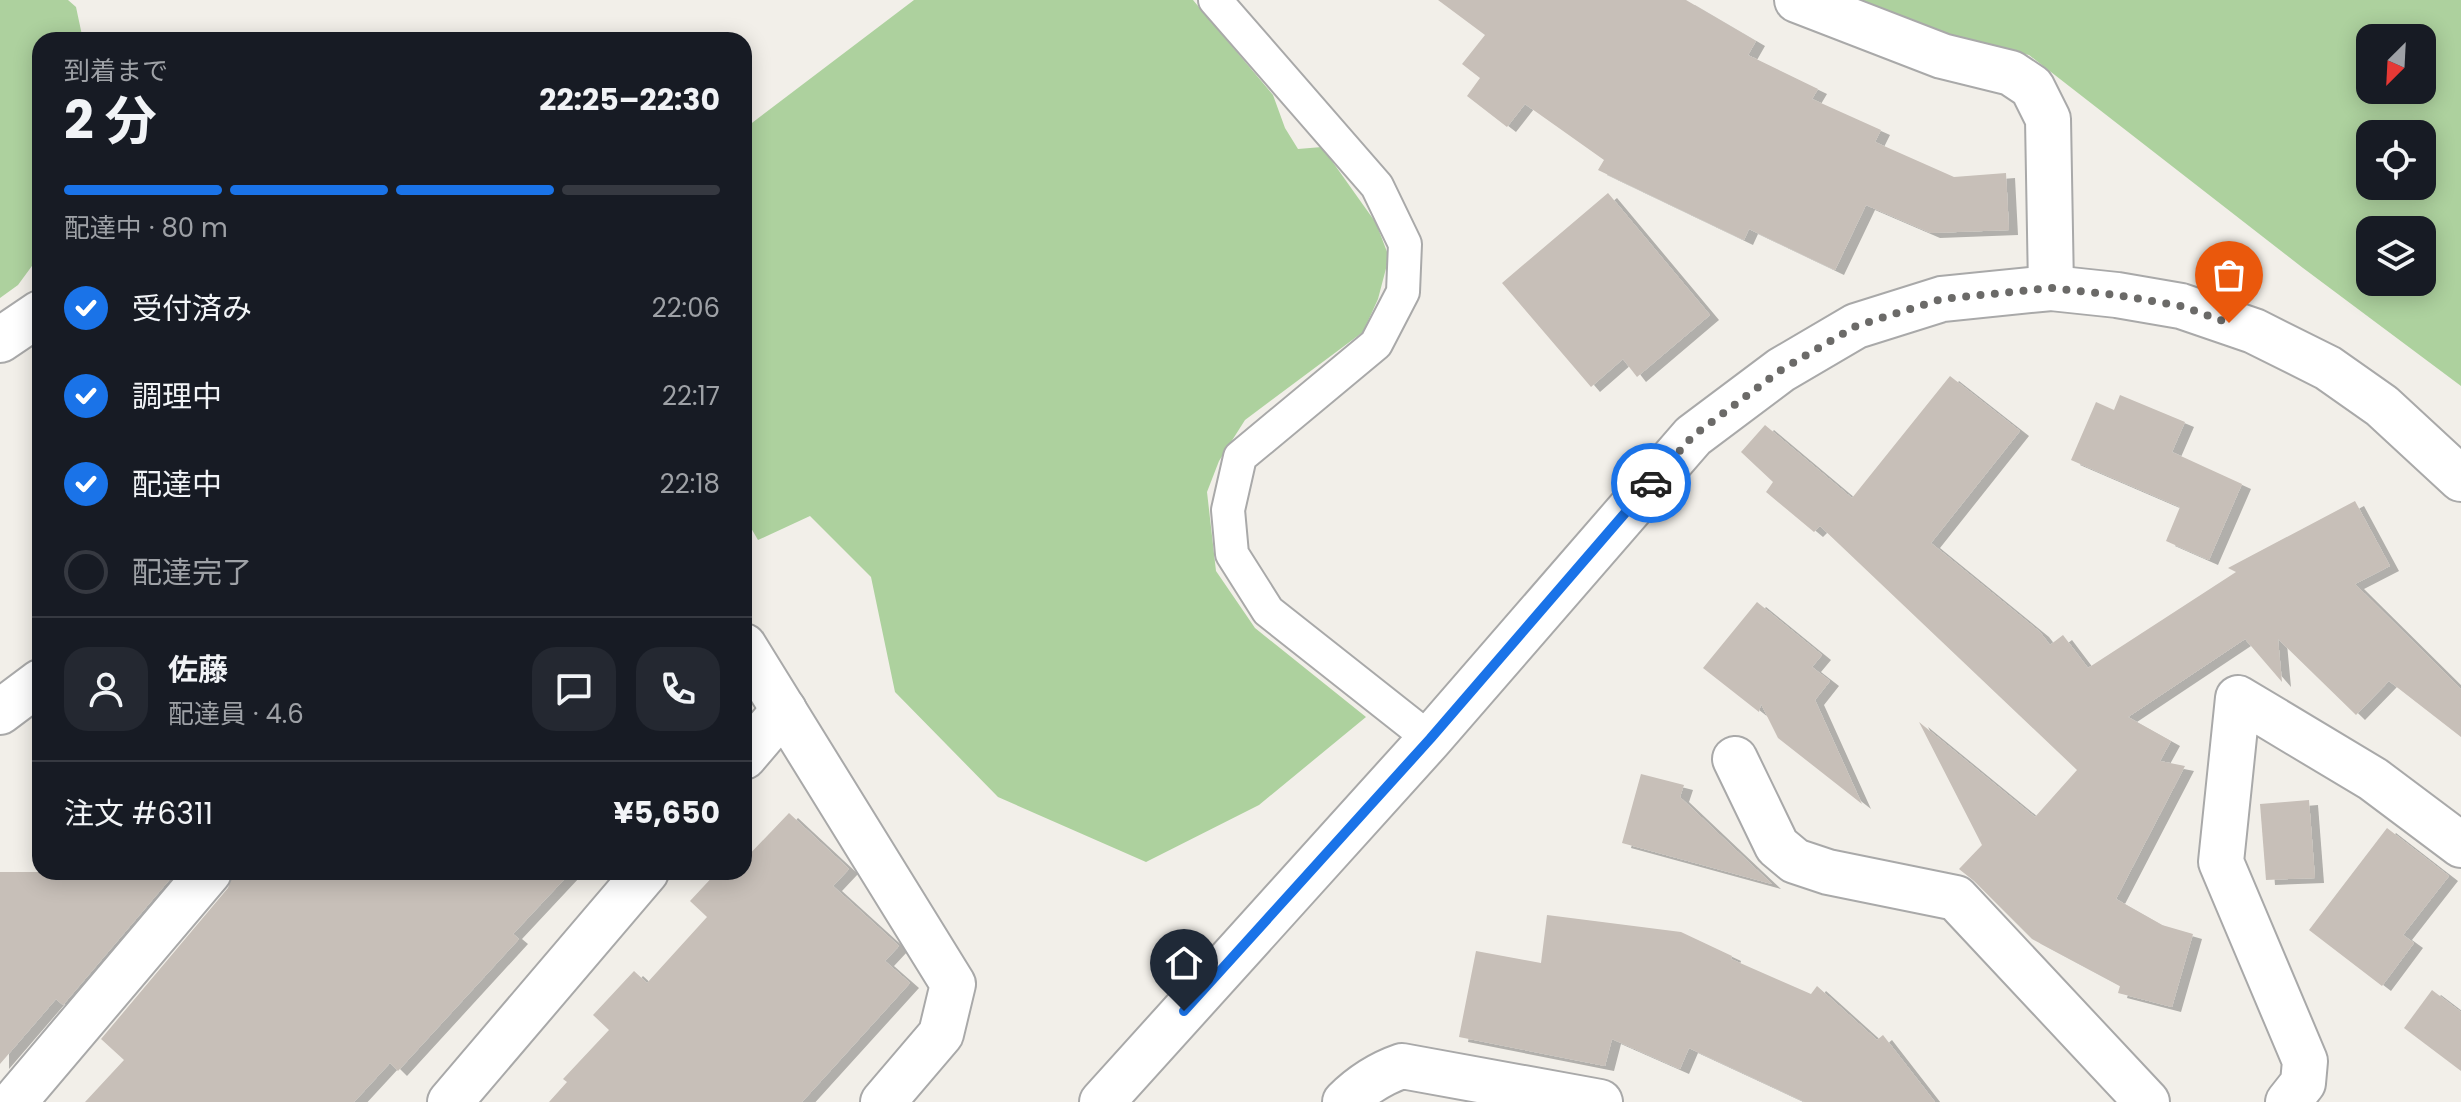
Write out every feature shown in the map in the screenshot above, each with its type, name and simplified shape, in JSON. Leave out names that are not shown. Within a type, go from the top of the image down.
[{"type":"street","points":[[1797,0],[1942,56],[2011,73],[2032,87],[2048,119],[2051,288]]},
{"type":"street","points":[[1102,1102],[1430,739],[1693,436],[1781,370],[1856,326],[1942,299],[2051,288],[2181,306],[2254,331],[2328,368],[2382,406],[2461,479]]},
{"type":"street","points":[[0,340],[32,318]]},
{"type":"street","points":[[752,659],[953,984],[941,1034],[883,1102]]},
{"type":"street","points":[[0,712],[32,688]]},
{"type":"street","points":[[2288,1102],[2303,1083],[2305,1061],[2221,862],[2238,698],[2373,779],[2461,845]]},
{"type":"street","points":[[752,748],[784,710]]},
{"type":"street","points":[[1735,759],[1777,846],[1795,861],[1828,872],[1956,898],[2147,1102]]},
{"type":"street","points":[[14,1102],[202,880]]},
{"type":"street","points":[[450,1102],[639,880]]},
{"type":"street","points":[[1345,1102],[1382,1073],[1402,1066],[1442,1087],[1600,1102]]},
{"type":"lane","points":[[1215,0],[1377,186],[1405,244],[1403,292],[1376,344],[1240,457],[1228,510],[1232,554],[1268,611],[1430,739]]},
{"type":"green space","points":[[0,0],[68,0],[76,7],[81,32],[32,32],[32,266],[18,285],[0,298]]},
{"type":"green space","points":[[914,0],[1193,0],[1273,95],[1285,128],[1298,149],[1322,147],[1376,223],[1389,257],[1378,299],[1363,332],[1245,420],[1219,461],[1207,492],[1216,571],[1255,628],[1366,717],[1259,805],[1146,862],[998,797],[895,692],[871,577],[810,516],[758,540],[752,530],[752,123]]},
{"type":"green space","points":[[1854,0],[2461,0],[2461,386],[2303,268],[2029,55],[1905,27]]},
{"type":"building","points":[[1438,0],[1686,0],[1756,41],[1748,55],[1818,89],[1812,99],[1881,130],[1875,142],[1954,177],[2006,173],[2009,230],[1931,233],[1866,205],[1835,270],[1749,229],[1744,240],[1598,170],[1604,160],[1525,104],[1507,127],[1467,96],[1480,78],[1462,64],[1485,35]]},
{"type":"building","points":[[1608,193],[1710,315],[1637,377],[1623,359],[1591,387],[1502,283]]},
{"type":"building","points":[[1950,376],[2020,431],[1931,543],[2040,632],[2050,645],[2063,635],[2088,668],[2236,572],[2228,568],[2355,501],[2390,566],[2355,584],[2461,689],[2461,737],[2389,681],[2356,715],[2278,639],[2282,682],[2245,639],[2128,717],[2171,741],[2160,761],[2185,766],[2116,899],[2162,925],[2193,934],[2172,1007],[2118,993],[2120,986],[2032,939],[1959,869],[1982,845],[1919,722],[2035,817],[2077,770],[1820,526],[1814,532],[1766,492],[1773,482],[1741,452],[1765,425],[1852,498]]},
{"type":"building","points":[[2120,395],[2185,422],[2172,452],[2242,484],[2209,560],[2166,541],[2180,507],[2071,460],[2096,402],[2114,410]]},
{"type":"building","points":[[1757,602],[1822,655],[1812,667],[1830,681],[1815,700],[1862,804],[1778,738],[1761,704],[1759,712],[1703,668]]},
{"type":"building","points":[[1641,774],[1684,785],[1680,797],[1772,884],[1622,843]]},
{"type":"building","points":[[2309,800],[2315,878],[2266,880],[2260,804]]},
{"type":"building","points":[[789,813],[849,869],[833,886],[899,946],[885,961],[910,983],[802,1102],[549,1102],[567,1082],[563,1079],[609,1030],[593,1015],[634,971],[647,983],[707,917],[690,901],[710,880],[752,880],[752,852]]},
{"type":"building","points":[[2387,828],[2449,876],[2403,935],[2414,943],[2382,986],[2309,930]]},
{"type":"building","points":[[0,872],[32,872],[32,880],[169,880],[63,1005],[56,999],[0,1064]]},
{"type":"building","points":[[230,880],[564,880],[513,934],[519,939],[398,1071],[390,1063],[354,1102],[85,1102],[124,1060],[101,1039],[228,888]]},
{"type":"building","points":[[1547,915],[1681,932],[1732,956],[1731,959],[1811,994],[1817,986],[1877,1040],[1883,1035],[1935,1102],[1805,1102],[1689,1048],[1680,1069],[1612,1039],[1605,1066],[1459,1037],[1476,951],[1541,963]]},
{"type":"building","points":[[2432,990],[2461,1012],[2461,1071],[2404,1028]]},
{"type":"way so far","points":[[1651,483],[1693,436],[1781,370],[1856,326],[1942,299],[2051,288],[2181,306],[2229,323]]},
{"type":"route","points":[[1184,1011],[1430,739],[1651,483]]}]
